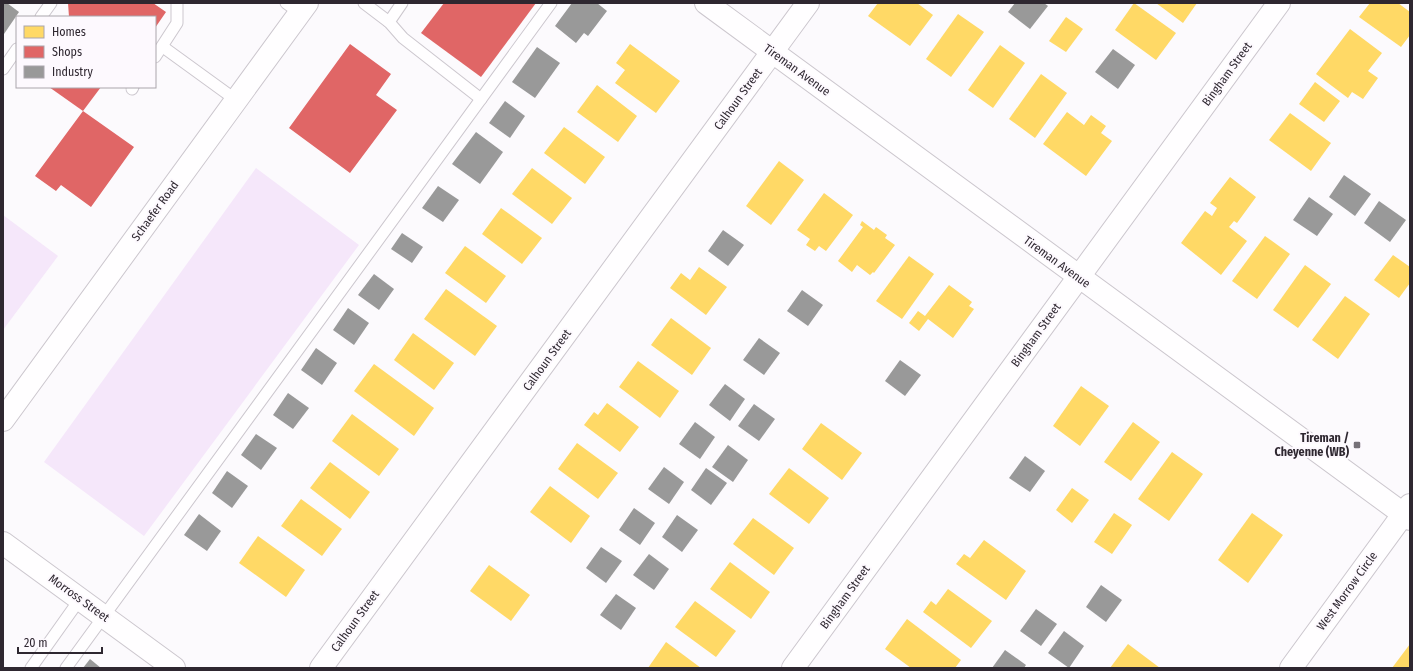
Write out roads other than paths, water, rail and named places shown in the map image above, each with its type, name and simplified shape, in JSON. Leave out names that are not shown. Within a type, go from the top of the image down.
[{"type":"street","name":"Tireman Avenue","points":[[706,3],[1078,278],[1408,513]]},
{"type":"street","name":"Calhoun Street","points":[[321,668],[808,3]]},
{"type":"street","name":"Bingham Street","points":[[793,668],[1279,3]]},
{"type":"street","name":"Schaefer Road","points":[[3,420],[236,100],[298,6]]},
{"type":"street","name":"West Morrow Circle","points":[[1291,668],[1408,513]]},
{"type":"street","name":"Morross Street","points":[[3,543],[174,668]]},
{"type":"lane","points":[[42,16],[51,3]]},
{"type":"lane","points":[[156,56],[177,23],[177,3]]},
{"type":"lane","points":[[364,3],[389,22],[403,38],[481,99]]},
{"type":"lane","points":[[389,22],[402,3]]},
{"type":"lane","points":[[66,668],[551,3]]},
{"type":"lane","points":[[163,47],[236,100]]},
{"type":"lane","points":[[3,69],[16,50]]},
{"type":"lane","points":[[31,668],[80,599]]},
{"type":"place","name":"Tireman / Cheyenne (WB)","points":[[1357,445]]}]
